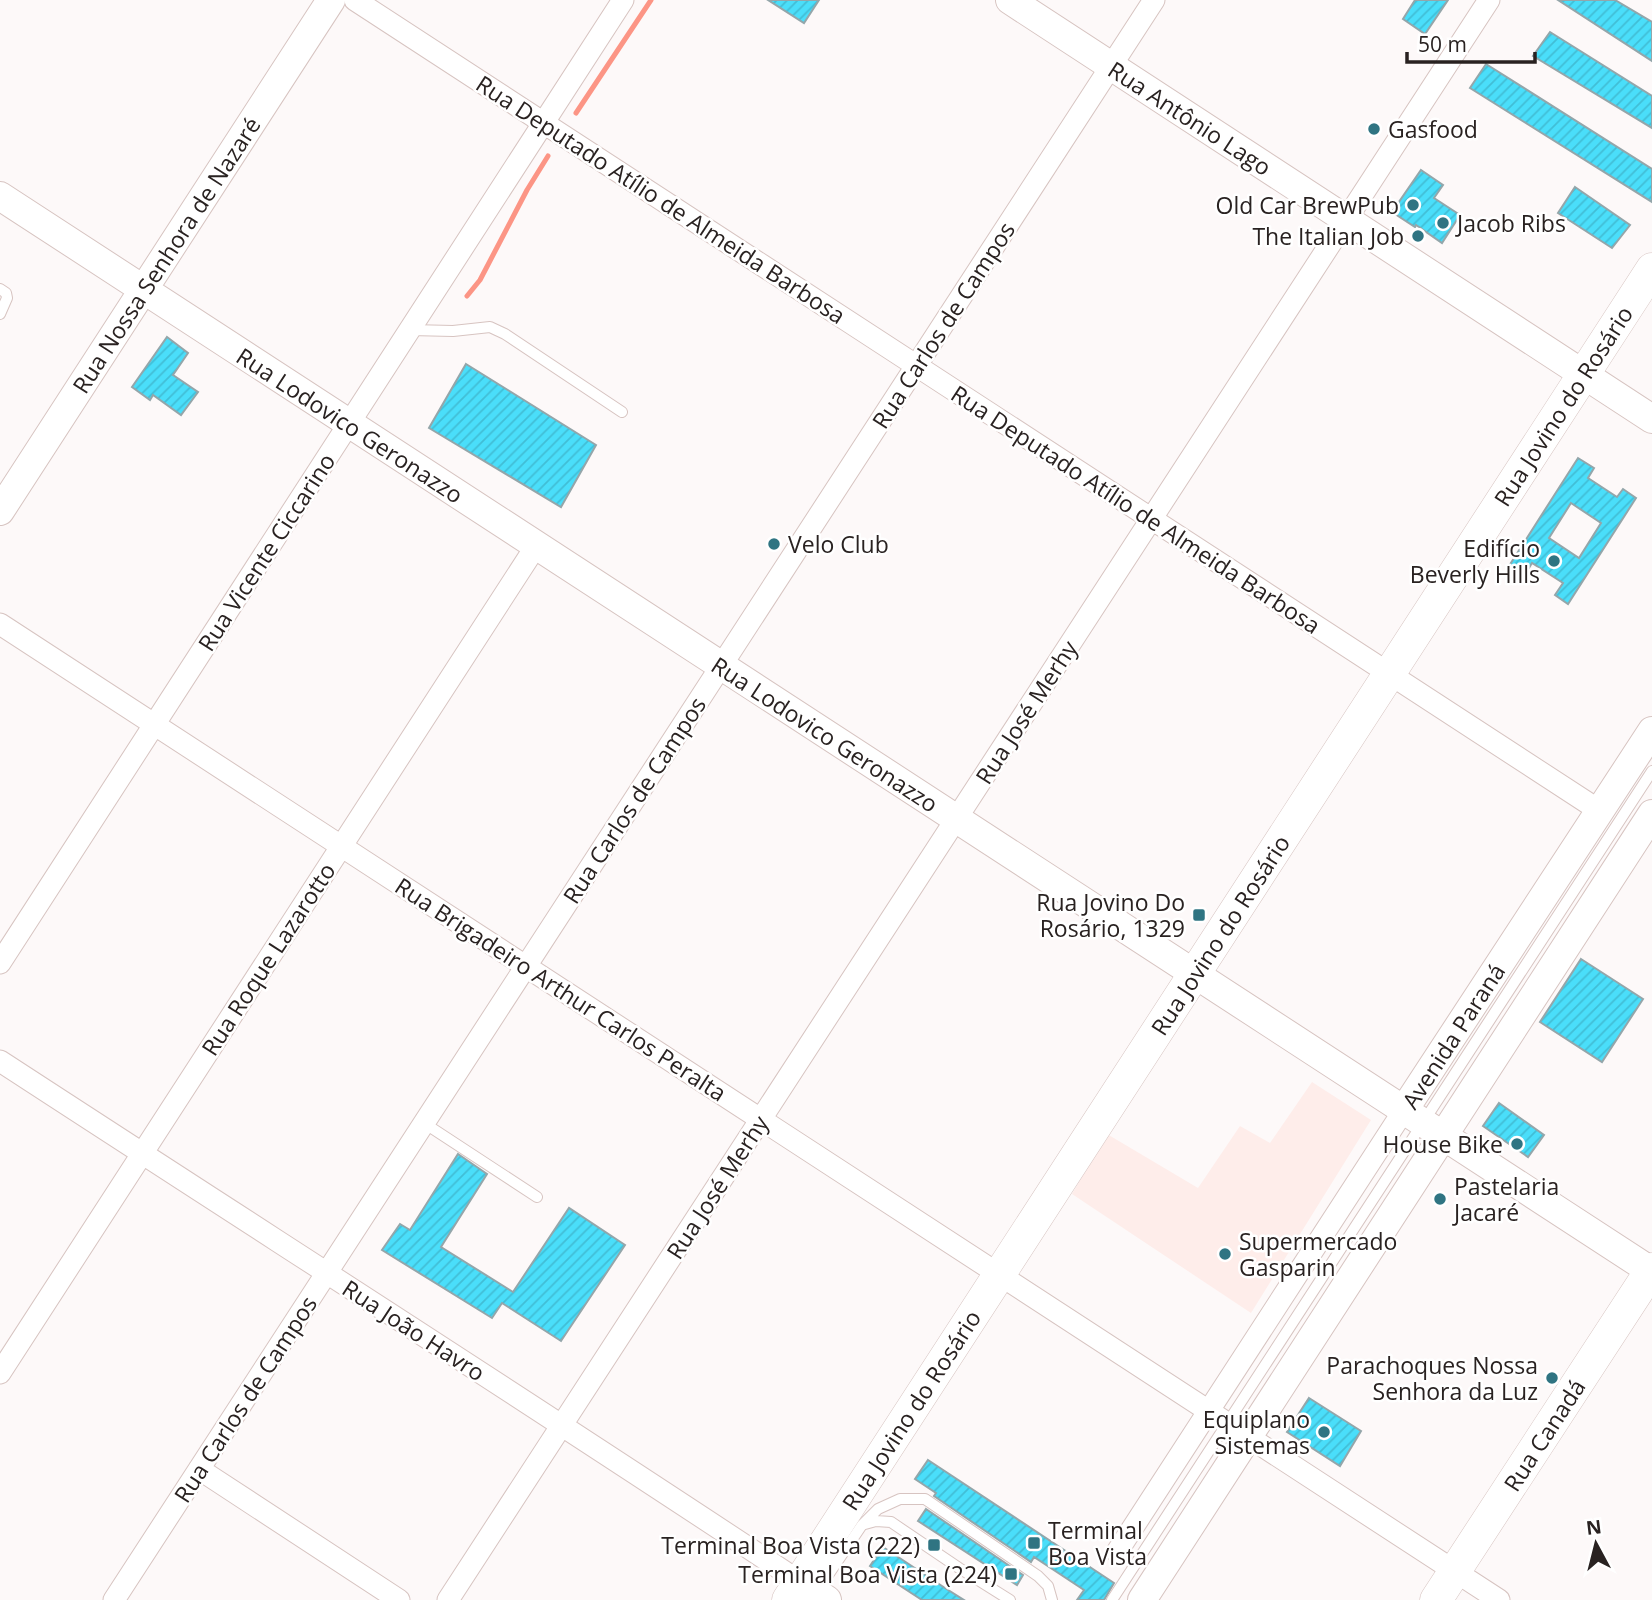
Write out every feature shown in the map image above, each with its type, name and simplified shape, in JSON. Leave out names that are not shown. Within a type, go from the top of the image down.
[{"type":"main road","name":"Rua Jovino do Rosário","points":[[808,1594],[999,1275],[1650,276]]},
{"type":"main road","name":"Rua Canadá","points":[[1436,1600],[1651,1270]]},
{"type":"street","name":"Rua Nossa Senhora de Nazaré","points":[[0,511],[331,0]]},
{"type":"street","name":"Rua Deputado Atílio de Almeida Barbosa","points":[[355,0],[1600,811]]},
{"type":"street","name":"Rua Vicente Ciccarino","points":[[0,963],[624,0]]},
{"type":"street","name":"Rua Antônio Lago","points":[[1010,0],[1652,419]]},
{"type":"street","name":"Rua Carlos de Campos","points":[[114,1600],[1154,0]]},
{"type":"street","name":"Rua José Merhy","points":[[448,1600],[1489,0]]},
{"type":"street","name":"Rua Lodovico Geronazzo","points":[[0,196],[1651,1270]]},
{"type":"street","name":"Rua Roque Lazarotto","points":[[0,1373],[536,545]]},
{"type":"street","name":"Rua Brigadeiro Arthur Carlos Peralta","points":[[0,624],[1499,1600]]},
{"type":"street","name":"Avenida Paraná","points":[[1123,1599],[1238,1430],[1423,1123],[1600,811],[1652,731]]},
{"type":"street","name":"Avenida Paraná","points":[[1117,1552],[1209,1411],[1423,1123],[1647,832]]},
{"type":"street","name":"Rua João Havro","points":[[0,1061],[562,1424],[808,1594]]},
{"type":"street","points":[[199,1469],[399,1600]]},
{"type":"lane","points":[[0,289],[6,293],[7,298],[0,314]]},
{"type":"lane","points":[[410,330],[453,331],[490,327],[505,334],[622,412]]},
{"type":"lane","points":[[1423,1123],[1652,771]]},
{"type":"lane","points":[[424,1123],[537,1197]]},
{"type":"lane","points":[[808,1594],[862,1525],[878,1509],[900,1499],[925,1499],[1038,1576],[1048,1586],[1052,1600]]},
{"type":"lane","points":[[862,1525],[876,1521],[891,1522],[1010,1600]]},
{"type":"shaded area","name":"Supermercado Gasparin","points":[[1312,1082],[1371,1120],[1251,1313],[1072,1194],[1107,1134],[1198,1188],[1240,1126],[1270,1143]]},
{"type":"building","points":[[768,0],[819,0],[804,23]]},
{"type":"building","points":[[1415,0],[1448,0],[1425,34],[1403,19]]},
{"type":"building","points":[[1558,0],[1615,0],[1652,22],[1652,61]]},
{"type":"building","points":[[1550,32],[1652,96],[1652,128],[1533,56]]},
{"type":"building","points":[[1486,64],[1652,169],[1652,202],[1470,88]]},
{"type":"building","points":[[1421,170],[1443,185],[1434,198],[1460,215],[1442,243],[1392,212]]},
{"type":"building","points":[[1575,187],[1630,225],[1612,248],[1558,213]]},
{"type":"building","points":[[167,337],[188,353],[173,375],[198,392],[181,415],[153,395],[150,400],[132,387]]},
{"type":"building","points":[[466,364],[596,445],[561,507],[429,428]]},
{"type":"building","points":[[1578,458],[1594,468],[1588,478],[1617,497],[1623,489],[1636,498],[1568,604],[1555,595],[1563,583],[1532,563],[1524,576],[1509,566]],"holes":[[[1571,503],[1601,523],[1579,558],[1549,538]]]},
{"type":"building","points":[[1581,959],[1643,999],[1602,1062],[1540,1022]]},
{"type":"building","points":[[1499,1103],[1544,1135],[1528,1157],[1483,1126]]},
{"type":"building","points":[[458,1154],[487,1174],[441,1247],[513,1292],[569,1208],[625,1245],[561,1341],[502,1303],[492,1318],[382,1250],[400,1224],[410,1230]]},
{"type":"building","name":"Equiplano Sistemas","points":[[1309,1398],[1361,1431],[1340,1466],[1287,1432]]},
{"type":"building","name":"Terminal Boa Vista","points":[[928,1460],[1114,1583],[1104,1600],[1077,1600],[1084,1590],[1034,1557],[1031,1562],[934,1496],[936,1493],[915,1479]]},
{"type":"building","name":"Terminal Boa Vista","points":[[926,1509],[1023,1575],[1017,1585],[918,1521]]},
{"type":"building","points":[[883,1547],[964,1600],[922,1600],[870,1566]]},
{"type":"waterway","points":[[576,113],[651,0]]},
{"type":"waterway","points":[[467,296],[480,280],[548,156]]},
{"type":"place","name":"Gasfood","points":[[1374,129]]},
{"type":"place","name":"Old Car BrewPub","points":[[1413,205]]},
{"type":"place","name":"Jacob Ribs","points":[[1443,223]]},
{"type":"place","name":"The Italian Job","points":[[1418,236]]},
{"type":"place","name":"Velo Club","points":[[774,544]]},
{"type":"place","name":"Edifício Beverly Hills","points":[[1554,561]]},
{"type":"place","name":"Rua Jovino Do Rosário, 1329","points":[[1199,915]]},
{"type":"place","name":"House Bike","points":[[1517,1144]]},
{"type":"place","name":"Pastelaria Jacaré","points":[[1440,1199]]},
{"type":"place","name":"Supermercado Gasparin","points":[[1225,1254]]},
{"type":"place","name":"Parachoques Nossa Senhora da Luz","points":[[1552,1378]]},
{"type":"place","name":"Equiplano Sistemas","points":[[1324,1432]]},
{"type":"place","name":"Terminal Boa Vista","points":[[1034,1543]]},
{"type":"place","name":"Terminal Boa Vista (222)","points":[[934,1545]]},
{"type":"place","name":"Terminal Boa Vista (224)","points":[[1011,1574]]}]
